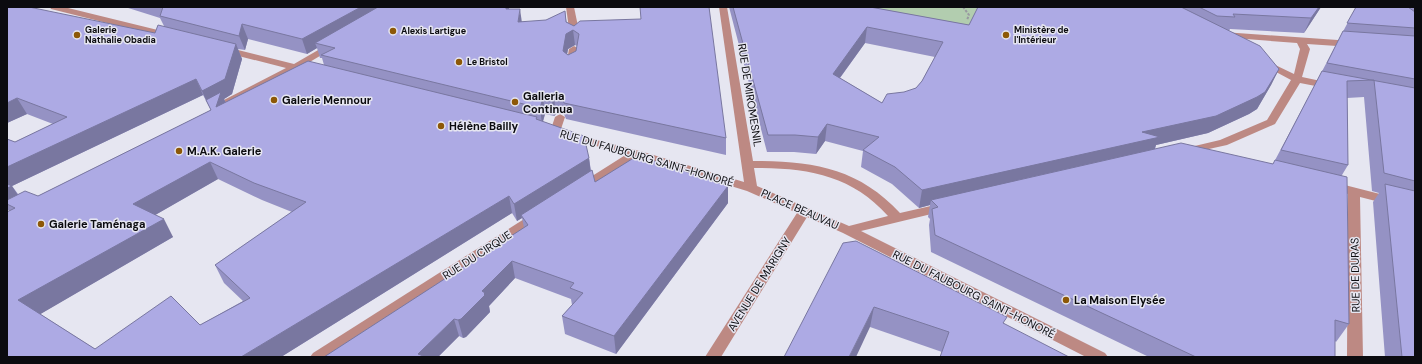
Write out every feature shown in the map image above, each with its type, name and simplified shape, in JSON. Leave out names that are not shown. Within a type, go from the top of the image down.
[{"type":"street","points":[[56,8],[71,7]]},
{"type":"street","points":[[570,7],[575,36]]},
{"type":"street","name":"RUE DE MIROMESNIL","points":[[723,7],[751,188]]},
{"type":"street","points":[[56,8],[178,38]]},
{"type":"street","points":[[1227,44],[1212,36],[1361,44]]},
{"type":"street","points":[[212,110],[295,67],[341,40]]},
{"type":"street","points":[[1211,157],[1179,152],[1223,143],[1271,122],[1297,79],[1305,49],[1301,41]]},
{"type":"street","points":[[216,48],[321,74]]},
{"type":"street","points":[[571,66],[574,49]]},
{"type":"street","points":[[1255,58],[1297,79],[1342,88]]},
{"type":"street","name":"RUE DU FAUBOURG SAINT-HONORÉ","points":[[560,117],[552,131],[636,153],[751,188]]},
{"type":"street","points":[[572,194],[636,153]]},
{"type":"street","points":[[748,165],[788,165],[808,167],[844,177],[876,195],[898,219]]},
{"type":"street","points":[[1324,184],[1415,207]]},
{"type":"street","name":"PLACE BEAUVAU","points":[[751,188],[848,230]]},
{"type":"street","name":"RUE DE DURAS","points":[[1354,192],[1355,357]]},
{"type":"street","points":[[848,230],[954,205]]},
{"type":"street","name":"RUE DU CIRQUE","points":[[318,357],[545,211]]},
{"type":"street","name":"AVENUE DE MARIGNY","points":[[713,357],[804,211]]},
{"type":"street","name":"RUE DU FAUBOURG SAINT-HONORÉ","points":[[848,230],[1100,357]]},
{"type":"path","points":[[963,7],[969,15],[968,20]]},
{"type":"green space","points":[[847,7],[983,7],[968,37]]},
{"type":"building","points":[[7,7],[29,7],[155,33],[158,25],[236,44],[225,79],[202,91],[196,79],[7,167],[7,139],[15,142],[67,117],[17,98],[7,103]]},
{"type":"building","points":[[163,7],[361,7],[302,39],[242,24],[239,36],[160,16]]},
{"type":"building","points":[[378,7],[506,7],[506,9],[520,9],[518,22],[546,20],[565,11],[566,22],[574,26],[580,21],[641,19],[640,7],[709,7],[726,138],[564,103],[562,97],[554,97],[552,100],[543,98],[540,108],[321,55],[335,48],[315,43]],"holes":[[[573,30],[579,34],[576,51],[568,55],[563,51],[566,34]]]},
{"type":"building","points":[[733,7],[870,7],[969,25],[978,7],[1181,7],[1260,46],[1279,69],[1265,92],[1216,116],[1142,132],[1160,137],[922,190],[895,167],[863,150],[879,137],[827,124],[818,137],[768,135]],"holes":[[[867,27],[943,42],[922,81],[916,88],[904,92],[887,94],[882,103],[833,74]]]},
{"type":"building","points":[[1199,7],[1319,7],[1311,18],[1233,14],[1235,17],[1217,16]]},
{"type":"building","points":[[1356,7],[1408,7],[1415,12],[1415,28],[1347,23]]},
{"type":"building","points":[[1343,31],[1415,36],[1415,79],[1327,63]]},
{"type":"building","points":[[308,61],[537,117],[536,119],[584,136],[589,158],[514,204],[509,196],[241,357],[7,357],[7,212],[15,208],[7,204],[7,200],[25,191],[38,196],[211,110],[206,100],[221,92],[216,107]],"holes":[[[210,162],[254,183],[306,202],[215,265],[250,298],[200,325],[171,296],[95,349],[18,300],[164,219],[133,204]]]},
{"type":"building","points":[[1322,71],[1372,80],[1347,81],[1348,165],[1281,150]]},
{"type":"building","points":[[1374,81],[1415,88],[1415,181],[1384,173]]},
{"type":"building","points":[[1181,143],[1273,164],[1275,160],[1347,177],[1349,324],[1335,320],[1335,357],[1196,357],[935,235],[932,209],[938,207],[931,200]]},
{"type":"building","points":[[643,157],[728,186],[614,336],[562,316],[583,293],[570,288],[574,283],[512,261],[482,291],[485,295],[461,319],[454,319],[418,354],[426,357],[324,357],[528,225],[521,215],[592,170],[595,182],[632,159]]},
{"type":"building","points":[[1385,184],[1415,191],[1415,357],[1402,357]]},
{"type":"building","points":[[856,241],[1007,317],[1003,323],[1069,357],[940,357],[949,332],[874,307],[849,357],[784,357],[843,243]]},
{"type":"place","name":"Alexis Lartigue","points":[[393,31]]},
{"type":"place","name":"Galerie Nathalie Obadia","points":[[77,35]]},
{"type":"place","name":"Ministère de l'Intérieur","points":[[1006,35]]},
{"type":"place","name":"Le Bristol","points":[[459,62]]},
{"type":"place","name":"Galerie Mennour","points":[[274,100]]},
{"type":"place","name":"Galleria Continua","points":[[515,102]]},
{"type":"place","name":"Hélène Bailly","points":[[441,126]]},
{"type":"place","name":"M.A.K. Galerie","points":[[179,151]]},
{"type":"place","name":"Galerie Taménaga","points":[[41,224]]},
{"type":"place","name":"La Maison Elysée","points":[[1066,300]]}]
